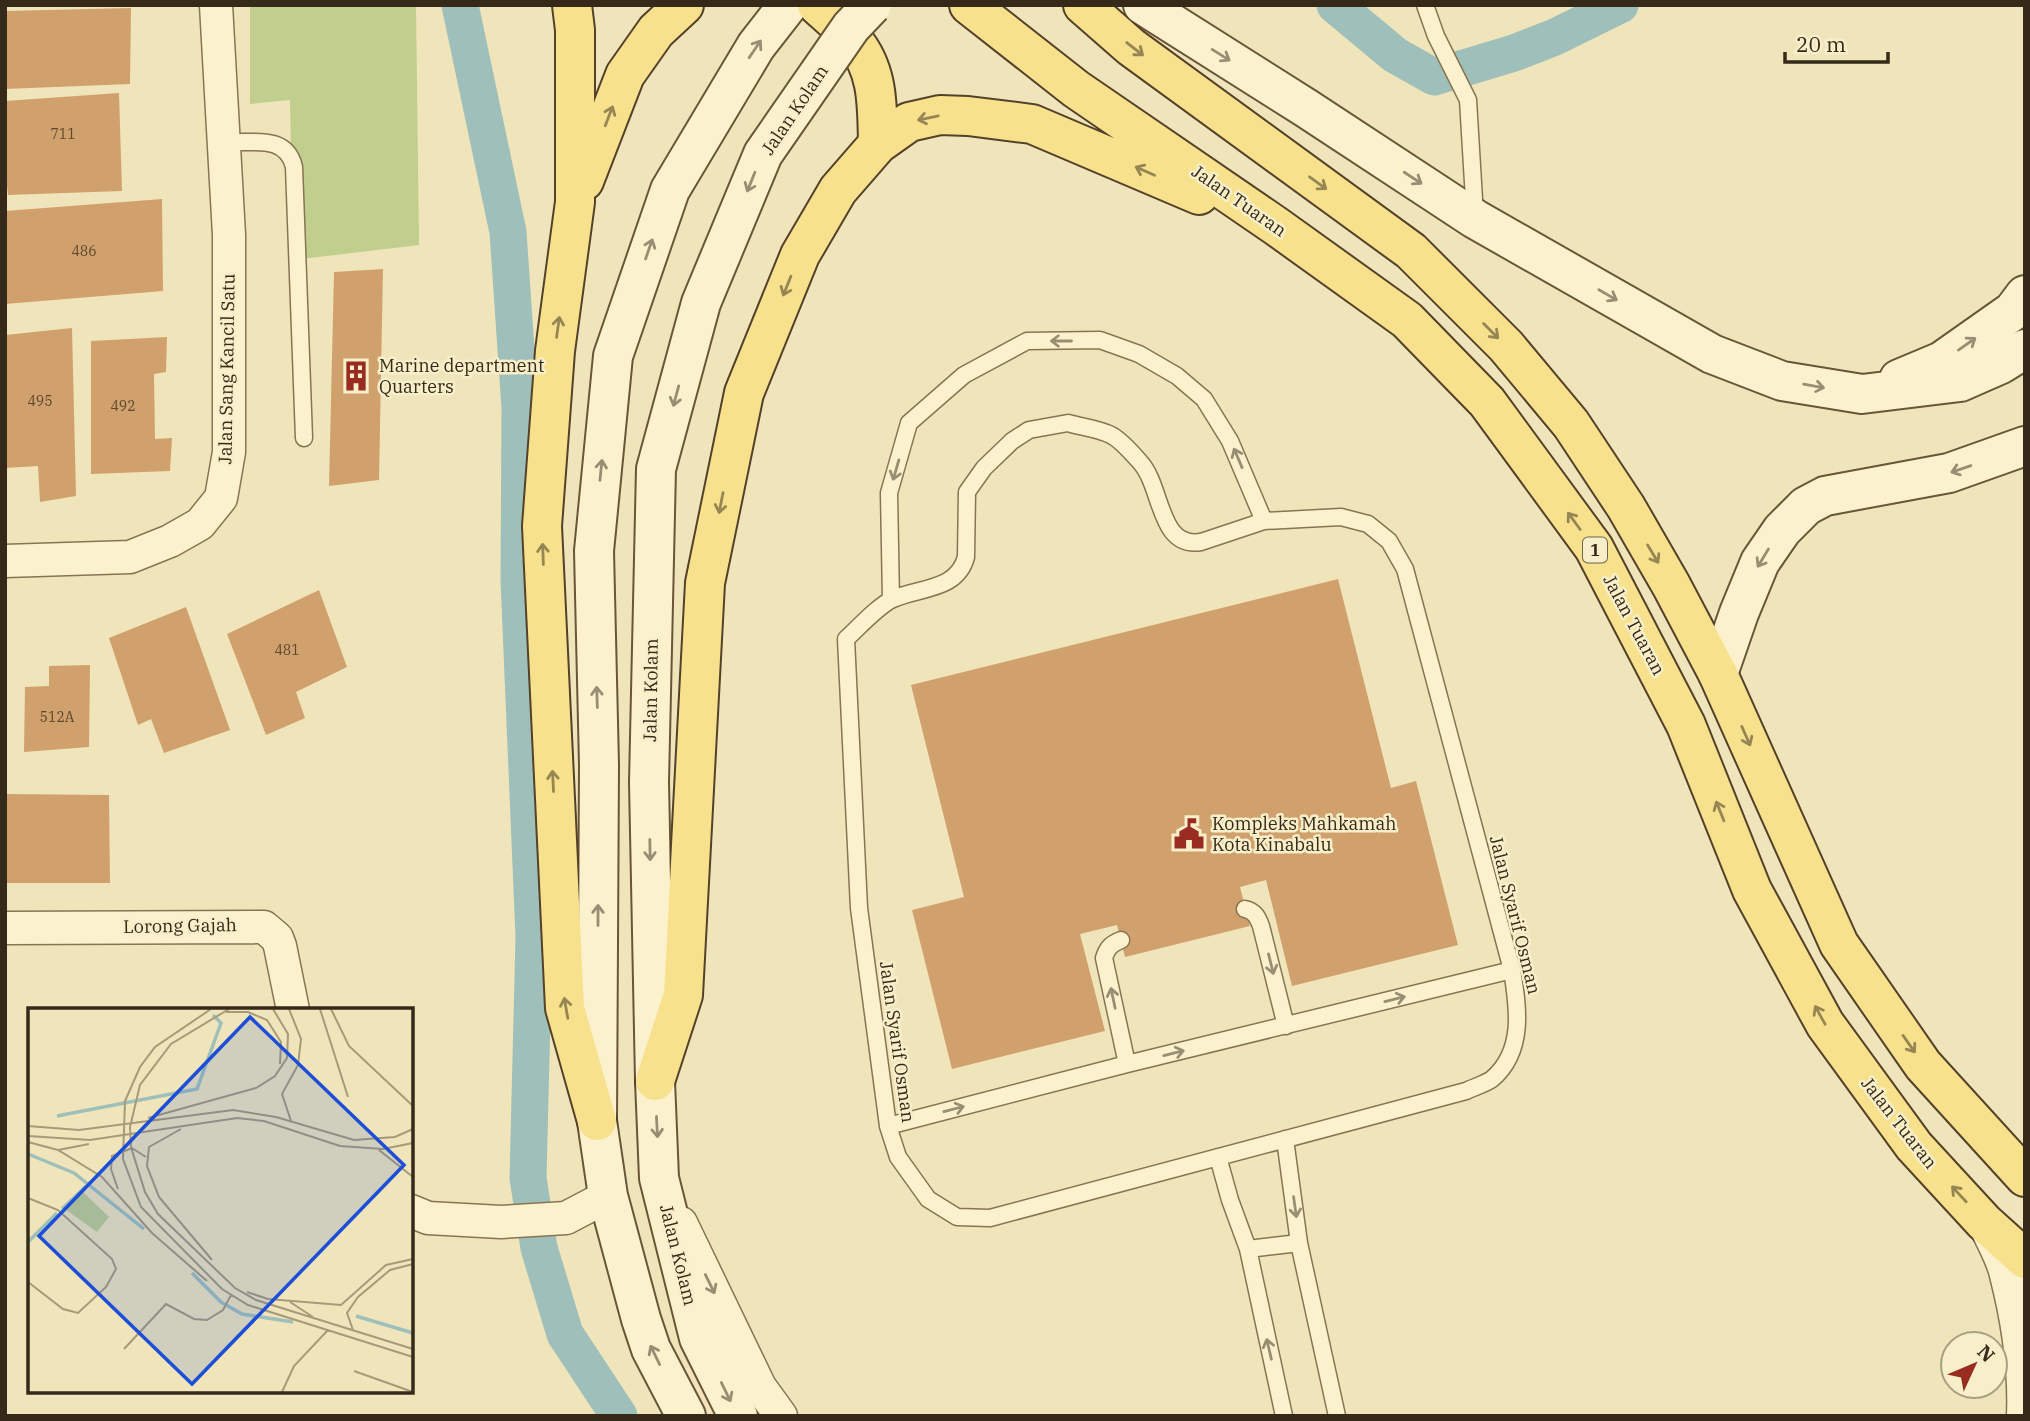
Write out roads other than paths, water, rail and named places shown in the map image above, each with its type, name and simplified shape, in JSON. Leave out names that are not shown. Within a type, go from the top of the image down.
[{"type":"main road","points":[[572,5],[575,30],[575,202],[555,351],[542,526],[565,1008],[597,1121],[608,1196],[641,1319],[651,1349],[686,1416]]},
{"type":"main road","points":[[575,202],[625,75],[656,31],[684,5]]},
{"type":"main road","points":[[597,1121],[599,765],[594,551],[612,356],[670,190],[756,46],[788,5]]},
{"type":"main road","points":[[817,5],[854,40],[872,72],[877,103],[878,144]]},
{"type":"main road","name":"Jalan Kolam","points":[[738,1416],[699,1338],[659,1178],[654,1081],[649,782],[656,469],[701,303],[763,154],[851,27],[872,5]]},
{"type":"main road","points":[[954,5],[1076,89]]},
{"type":"main road","name":"Jalan Tuaran","points":[[969,5],[1076,89],[1276,226],[1407,320],[1486,402],[1594,548],[1686,725],[1752,890],[1825,1024],[1914,1146],[1984,1222],[2025,1259]]},
{"type":"main road","points":[[1083,5],[1131,47],[1411,251],[1506,346],[1571,424],[1626,507],[1671,584],[1718,674],[1839,944],[1923,1065],[2025,1177]]},
{"type":"main road","points":[[1143,5],[1475,219],[1712,354],[1782,381],[1862,394],[1960,383],[2001,364],[2025,349]]},
{"type":"main road","points":[[654,1081],[683,995],[705,583],[744,393],[800,255],[838,190],[878,144],[909,122],[940,116],[968,116],[1032,124],[1276,226]]},
{"type":"main road","points":[[1862,394],[1942,361],[2013,311],[2025,295]]},
{"type":"main road","points":[[1718,674],[1760,562],[1782,530],[1806,506],[1825,496],[1949,473],[2025,446]]},
{"type":"street","name":"Jalan Sang Kancil Satu","points":[[5,561],[130,557],[170,541],[200,524],[221,498],[229,452],[229,235],[216,5]]},
{"type":"street","name":"Lorong Gajah","points":[[5,928],[264,927],[271,931],[280,946],[293,1008]]},
{"type":"street","points":[[659,1178],[760,1387],[781,1416]]},
{"type":"street","points":[[413,1212],[428,1218],[501,1223],[566,1218],[608,1196]]},
{"type":"street","points":[[1984,1222],[2004,1269],[2012,1307],[2024,1400],[2023,1416]]},
{"type":"lane","points":[[1426,5],[1436,36],[1468,100],[1475,219]]},
{"type":"lane","points":[[224,142],[278,144],[286,149],[292,158],[304,438]]},
{"type":"lane","points":[[891,600],[889,493],[909,423],[964,375],[1027,341],[1100,340],[1139,354],[1177,376],[1204,399],[1230,441],[1264,521]]},
{"type":"lane","name":"Jalan Syarif Osman","points":[[1068,423],[1112,435],[1142,464],[1168,526],[1173,535],[1181,541],[1191,544],[1201,542],[1264,521],[1341,517],[1368,524],[1389,541],[1408,582],[1511,970],[1517,1003],[1517,1036],[1506,1062],[1491,1080],[1466,1090],[990,1218],[957,1217],[928,1199],[898,1157],[888,1126],[859,908],[846,639],[891,600],[948,582],[957,576],[966,557],[967,492],[984,468],[1012,441],[1029,430],[1068,423]]},
{"type":"lane","points":[[1245,909],[1251,910],[1257,916],[1261,926],[1286,1026]]},
{"type":"lane","points":[[1121,940],[1106,950],[1104,958],[1127,1064]]},
{"type":"lane","points":[[888,1126],[1511,970]]},
{"type":"lane","points":[[1285,1139],[1299,1242],[1337,1416]]},
{"type":"lane","points":[[1218,1157],[1248,1249],[1284,1416]]},
{"type":"lane","points":[[1248,1249],[1299,1242]]},
{"type":"waterway","points":[[460,5],[508,232],[520,408],[519,580],[534,937],[528,1178],[539,1248],[565,1334],[619,1416]]},
{"type":"waterway","points":[[1335,5],[1395,55],[1434,77],[1514,53],[1555,37],[1620,5]]},
{"type":"place","name":"Marine department Quarters","points":[[356,376]]},
{"type":"place","name":"Kompleks Mahkamah Kota Kinabalu","points":[[1189,834]]}]
